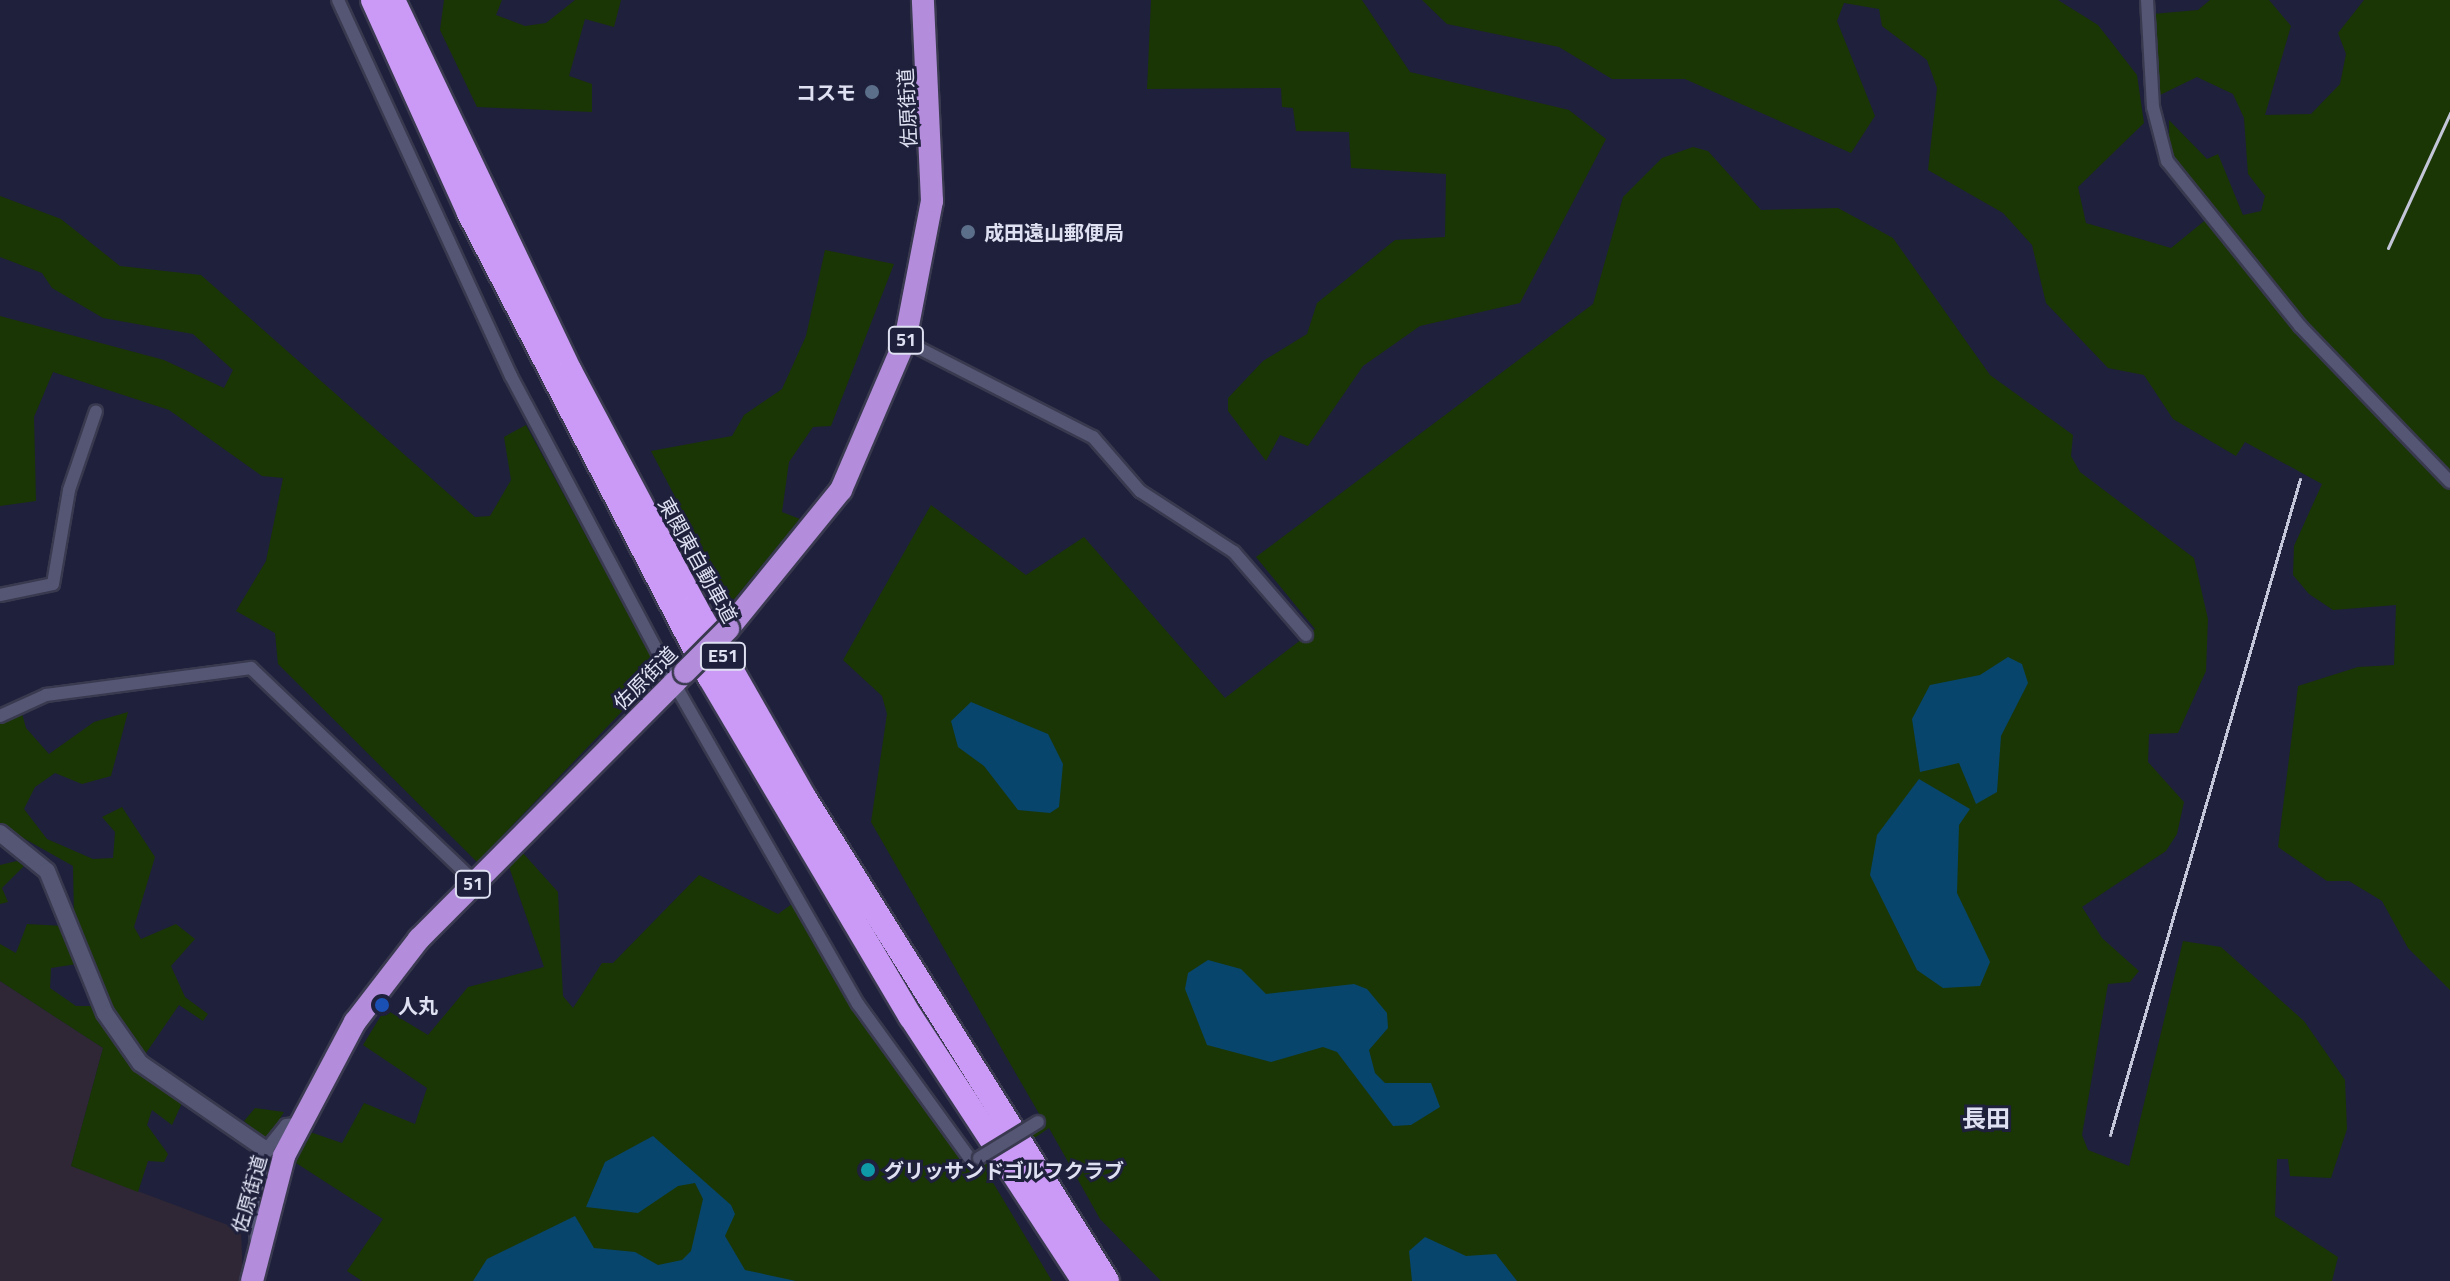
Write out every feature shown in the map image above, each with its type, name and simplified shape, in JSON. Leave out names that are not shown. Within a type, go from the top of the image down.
[{"type":"highway","name":"E51","points":[[373,0],[476,228],[709,676],[911,1017],[1084,1281]]},
{"type":"highway","name":"東関東自動車道","points":[[393,0],[570,371],[695,606],[804,797],[1107,1281]]},
{"type":"highway","name":"佐原街道","points":[[252,1281],[258,1248],[297,1124],[375,995],[475,882],[728,629],[841,490],[905,341],[932,201],[923,0]]},
{"type":"street","points":[[338,0],[511,376],[858,1004],[971,1160],[1038,1122]]},
{"type":"street","points":[[2147,0],[2153,107],[2167,161],[2300,326],[2450,482]]},
{"type":"street","points":[[905,341],[1093,437],[1140,491],[1234,552],[1306,635]]},
{"type":"street","points":[[0,595],[42,592],[53,584],[69,490],[96,411]]},
{"type":"street","points":[[0,716],[46,695],[251,668],[475,882]]},
{"type":"street","points":[[0,833],[47,871],[105,1013],[140,1063],[266,1150]]},
{"type":"street","points":[[258,1248],[251,1225],[266,1150],[286,1125],[297,1124]]},
{"type":"shaded area","points":[[0,981],[103,1048],[71,1166],[241,1230],[243,1281],[0,1281]]},
{"type":"green space","points":[[444,0],[502,0],[496,15],[525,26],[546,23],[575,0],[621,0],[614,27],[585,19],[569,76],[592,84],[592,112],[477,107],[440,30]]},
{"type":"green space","points":[[1151,0],[1362,0],[1410,72],[1569,110],[1606,139],[1520,303],[1420,326],[1363,366],[1308,446],[1280,435],[1266,461],[1228,411],[1228,398],[1263,361],[1307,334],[1317,303],[1395,240],[1445,237],[1446,174],[1351,168],[1349,132],[1296,131],[1293,108],[1282,107],[1281,88],[1147,89]]},
{"type":"green space","points":[[1422,0],[2058,0],[2098,25],[2137,75],[2144,123],[2078,187],[2086,223],[2171,248],[2213,214],[2169,156],[2169,120],[2207,159],[2218,154],[2243,215],[2261,211],[2265,196],[2248,174],[2244,118],[2233,94],[2197,77],[2158,96],[2152,14],[2198,10],[2210,0],[2269,0],[2291,26],[2265,115],[2311,114],[2340,84],[2346,54],[2338,33],[2364,0],[2450,0],[2450,990],[2408,948],[2382,901],[2349,881],[2327,881],[2278,847],[2298,686],[2358,667],[2394,665],[2396,605],[2333,610],[2309,594],[2293,575],[2294,546],[2322,484],[2245,442],[2236,456],[2173,419],[2144,375],[2108,368],[2046,303],[2032,245],[2003,213],[1928,170],[1937,88],[1927,60],[1882,26],[1879,9],[1844,3],[1837,21],[1875,116],[1851,153],[1685,79],[1612,79],[1559,47],[1447,24]]},
{"type":"green space","name":"グリッサンドゴルフクラブ","points":[[1693,147],[1708,151],[1761,210],[1838,208],[1893,238],[1990,375],[2073,435],[2071,456],[2080,472],[2194,558],[2208,619],[2206,671],[2178,733],[2149,734],[2148,762],[2184,802],[2177,834],[2166,851],[2082,907],[2102,938],[2139,971],[2130,982],[2108,984],[2082,1135],[2088,1150],[2129,1166],[2183,941],[2221,947],[2304,1021],[2345,1080],[2347,1129],[2331,1178],[2290,1176],[2288,1159],[2277,1159],[2275,1216],[2338,1257],[2332,1281],[1161,1281],[1100,1219],[1049,1128],[986,1171],[1052,1281],[362,1281],[347,1271],[383,1219],[296,1163],[310,1132],[342,1143],[364,1103],[415,1124],[427,1088],[363,1045],[385,1009],[428,1035],[468,987],[544,967],[508,864],[522,852],[558,892],[563,996],[573,1008],[602,963],[613,963],[699,875],[778,914],[792,904],[882,1048],[972,1171],[1045,1124],[871,822],[887,714],[882,696],[843,660],[931,505],[1026,575],[1084,537],[1225,698],[1315,629],[1256,557],[1593,304],[1623,197],[1662,158]]},
{"type":"green space","points":[[0,196],[61,219],[120,266],[201,275],[475,517],[490,516],[511,480],[504,437],[526,425],[660,672],[477,862],[278,664],[275,633],[236,611],[266,561],[283,478],[262,476],[169,410],[53,372],[34,417],[36,501],[0,506],[0,316],[164,360],[224,388],[233,370],[193,334],[103,318],[52,288],[42,273],[0,257]]},
{"type":"green space","points":[[825,250],[894,264],[831,426],[813,427],[789,462],[782,512],[800,519],[731,603],[651,451],[732,436],[744,415],[782,389],[806,336]]},
{"type":"green space","points":[[21,710],[26,728],[49,754],[94,722],[128,712],[111,776],[82,784],[55,773],[35,787],[24,809],[47,839],[93,859],[113,858],[115,832],[102,817],[122,807],[155,857],[134,927],[141,939],[176,924],[195,939],[171,966],[185,997],[208,1014],[203,1021],[179,1005],[144,1056],[111,1009],[74,917],[73,866],[0,825],[0,721]]},
{"type":"green space","points":[[17,861],[24,866],[2,888],[8,902],[0,904],[0,865]]},
{"type":"green space","points":[[27,924],[64,926],[77,964],[51,968],[50,988],[76,1006],[96,1006],[183,1101],[172,1125],[152,1110],[147,1125],[168,1154],[164,1162],[148,1161],[138,1192],[71,1166],[103,1048],[0,981],[0,944],[16,953]]},
{"type":"green space","points":[[255,1108],[284,1112],[267,1140],[244,1121]]},
{"type":"water","points":[[2008,657],[2022,664],[2028,683],[2001,736],[1997,792],[1976,804],[1959,763],[1920,772],[1912,719],[1930,685],[1980,675]]},
{"type":"water","points":[[971,702],[1048,734],[1063,764],[1059,807],[1050,813],[1018,810],[984,766],[958,747],[951,721]]},
{"type":"water","points":[[1919,779],[1970,809],[1959,825],[1957,893],[1990,962],[1980,986],[1943,988],[1917,970],[1870,875],[1877,835]]},
{"type":"water","points":[[1208,960],[1241,969],[1266,994],[1354,984],[1367,989],[1387,1013],[1388,1028],[1369,1050],[1375,1073],[1385,1083],[1431,1083],[1440,1107],[1411,1125],[1393,1126],[1337,1052],[1323,1047],[1271,1062],[1207,1045],[1185,989],[1188,973]]},
{"type":"water","points":[[653,1136],[731,1205],[735,1214],[725,1236],[745,1270],[796,1281],[473,1281],[487,1259],[575,1216],[594,1248],[635,1252],[658,1265],[682,1260],[691,1251],[703,1199],[695,1183],[678,1186],[638,1213],[586,1207],[605,1162]]},
{"type":"water","points":[[1425,1237],[1466,1256],[1496,1254],[1517,1281],[1412,1281],[1409,1251]]},
{"type":"railway","points":[[2388,248],[2450,113]]},
{"type":"railway","points":[[2110,1135],[2300,479]]},
{"type":"place","name":"コスモ","points":[[872,92]]},
{"type":"place","name":"成田遠山郵便局","points":[[968,232]]},
{"type":"place","name":"人丸","points":[[382,1005]]},
{"type":"place","name":"グリッサンドゴルフクラブ","points":[[868,1170]]},
{"type":"district","name":"長田","points":[[1986,1119]]}]
